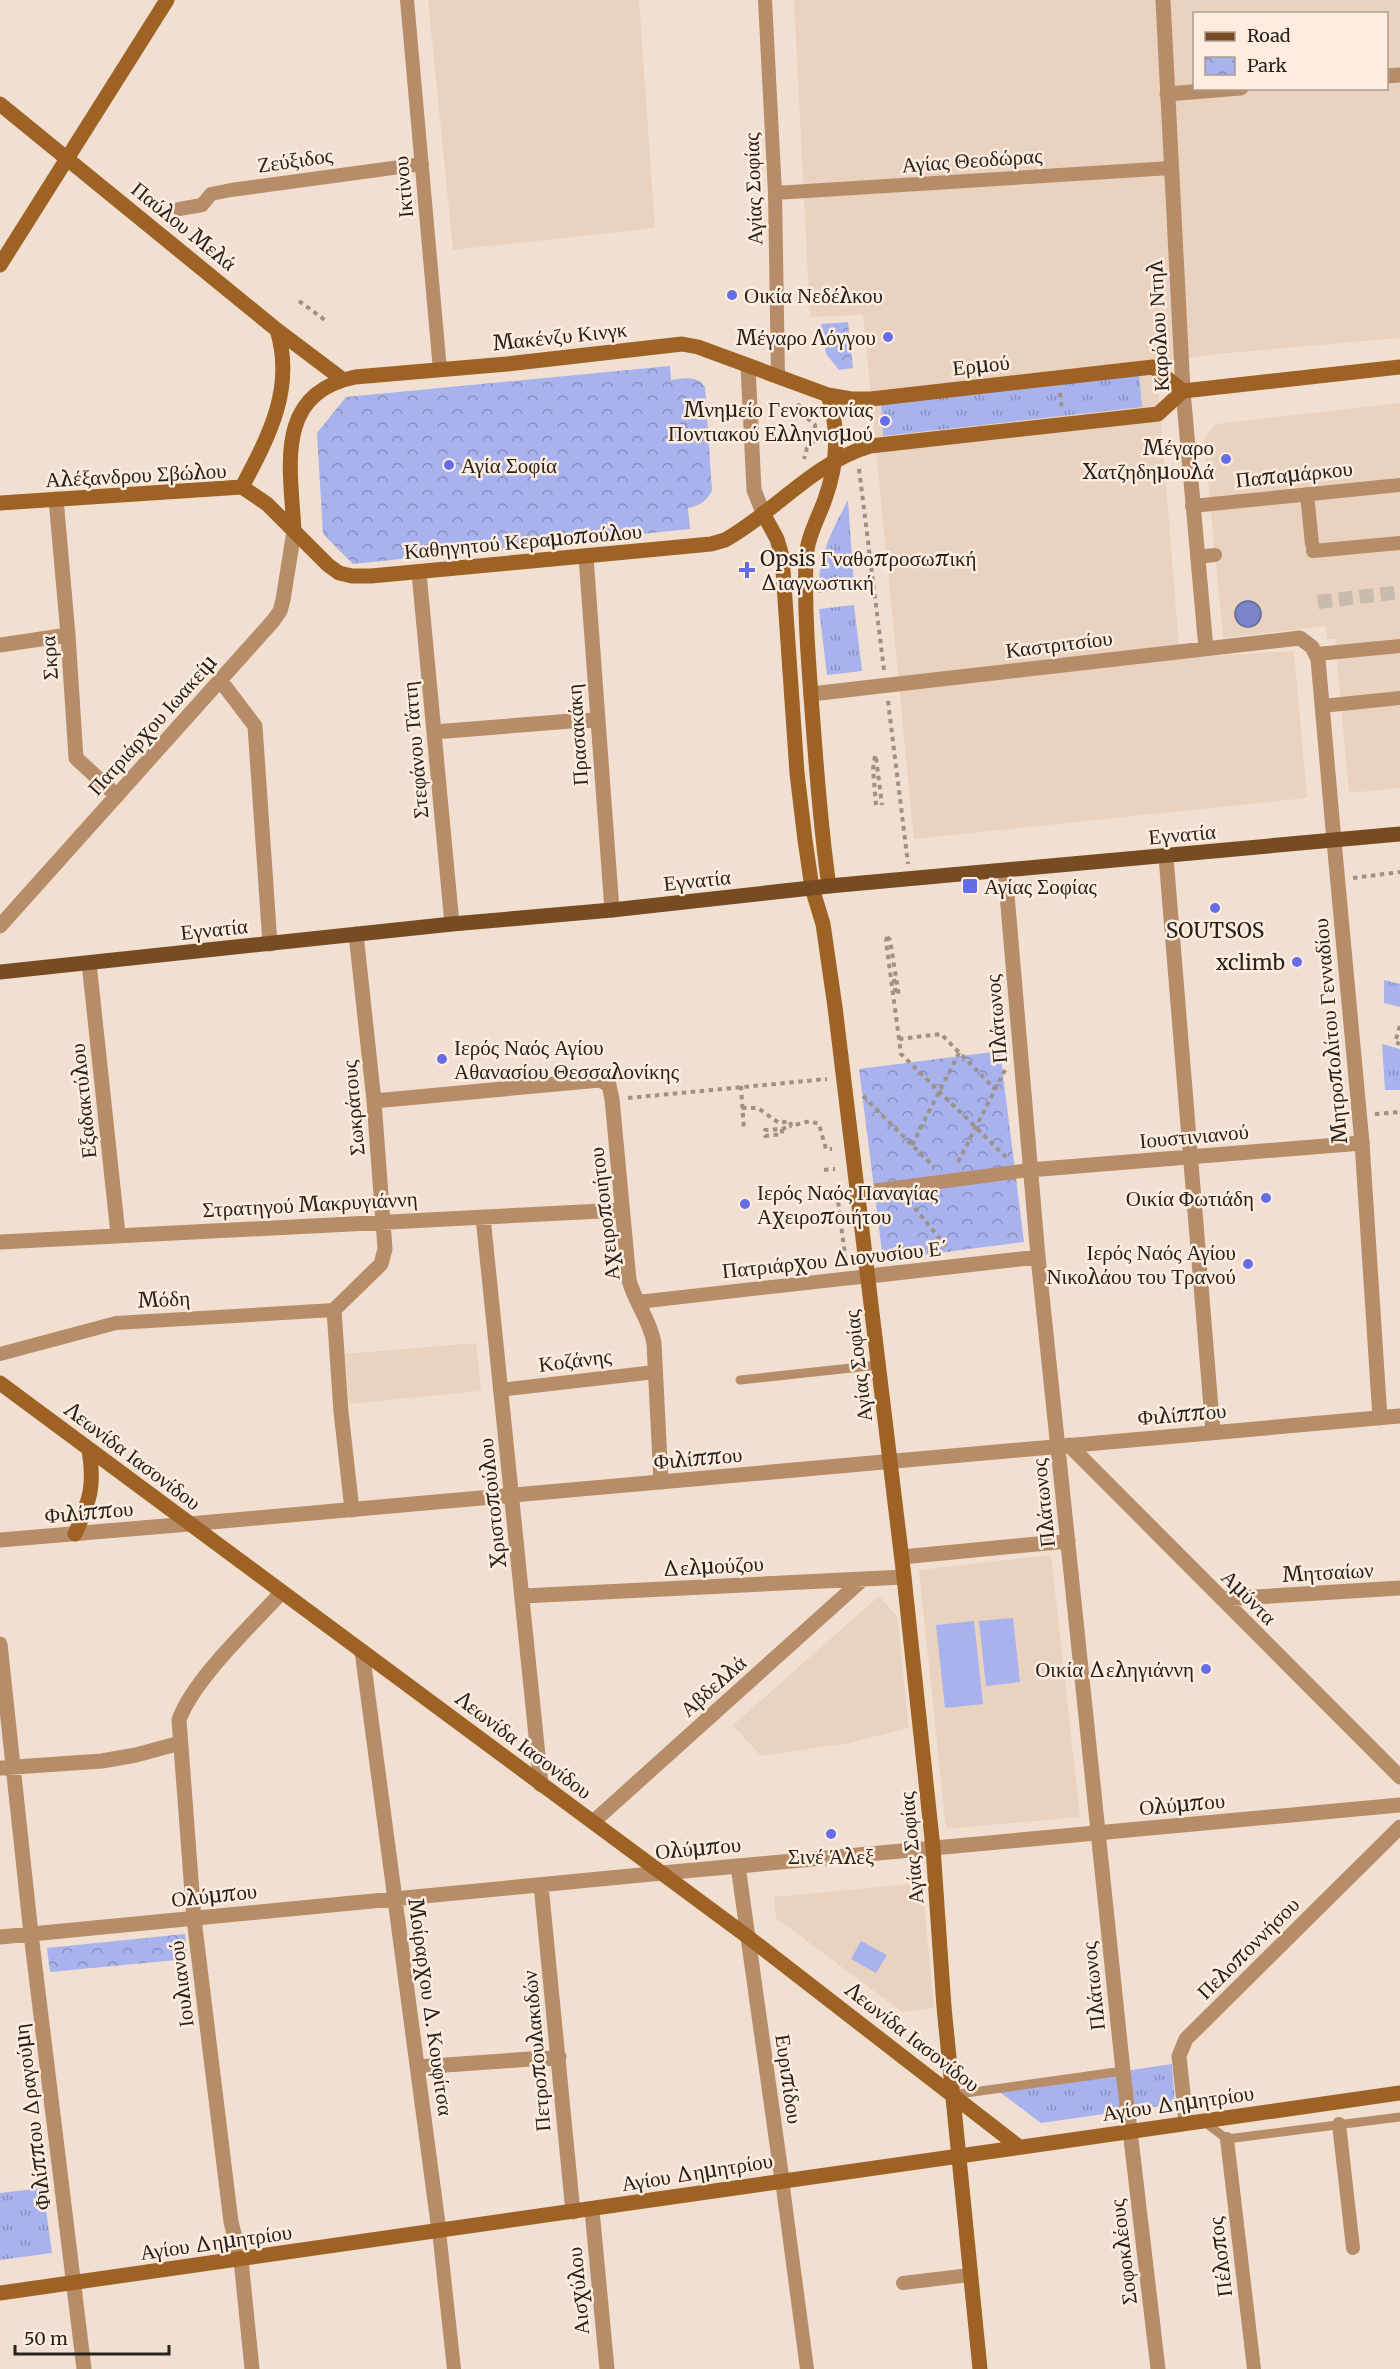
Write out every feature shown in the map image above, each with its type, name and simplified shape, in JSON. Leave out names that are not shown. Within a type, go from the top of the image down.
[{"type":"main road","points":[[0,265],[167,0]]},
{"type":"main road","name":"Παύλου Μελά","points":[[0,104],[277,330],[342,380]]},
{"type":"main road","points":[[242,487],[268,433],[283,388],[284,359],[277,330]]},
{"type":"main road","name":"Μακένζυ Κινγκ","points":[[342,380],[682,344],[698,346],[778,376]]},
{"type":"main road","name":"Ερμού","points":[[778,376],[828,394],[851,399],[871,399],[1153,367],[1183,391]]},
{"type":"main road","points":[[833,462],[856,451],[882,444],[1158,414],[1183,391],[1400,367]]},
{"type":"main road","points":[[294,531],[290,454],[293,428],[301,413],[315,396],[327,386],[342,380]]},
{"type":"main road","points":[[828,394],[837,432],[833,462],[828,488],[806,554],[811,694],[822,838],[829,886]]},
{"type":"main road","name":"Καθηγητού Κεραμοπούλου","points":[[294,531],[323,561],[339,573],[361,576],[419,573],[711,544],[736,534],[833,462]]},
{"type":"main road","name":"Αλέξανδρου Σβώλου","points":[[0,503],[242,487],[257,496],[294,531]]},
{"type":"main road","name":"Αγίας Σοφίας","points":[[763,513],[777,539],[782,556],[797,772],[812,888],[823,924],[891,1461],[933,1848],[944,2007],[980,2369]]},
{"type":"main road","name":"Εγνατία","points":[[0,972],[829,886],[1400,834]]},
{"type":"main road","name":"Λεωνίδα Ιασονίδου","points":[[0,1383],[748,1937],[1018,2146]]},
{"type":"main road","points":[[75,1534],[85,1512],[92,1486],[89,1450]]},
{"type":"main road","name":"Αγίου Δημητρίου","points":[[0,2293],[1400,2093]]},
{"type":"street","name":"Ικτίνου","points":[[407,0],[440,370]]},
{"type":"street","name":"Αγίας Σοφίας","points":[[765,0],[775,193],[778,376]]},
{"type":"street","name":"Καρόλου Ντηλ","points":[[1163,0],[1183,391],[1206,649]]},
{"type":"street","points":[[1167,94],[1216,90]]},
{"type":"street","name":"Ζεύξιδος","points":[[179,209],[202,205],[211,194],[231,190],[422,164]]},
{"type":"street","name":"Αγίας Θεοδώρας","points":[[775,193],[1171,168]]},
{"type":"street","name":"Αγίας Σοφίας","points":[[748,366],[754,490],[763,513]]},
{"type":"street","name":"Παπαμάρκου","points":[[1192,506],[1400,485]]},
{"type":"street","points":[[1307,494],[1312,548],[1400,543]]},
{"type":"street","name":"Σκρα","points":[[56,500],[76,759],[117,796]]},
{"type":"street","name":"Πατριάρχου Ιωακείμ","points":[[0,926],[280,611],[294,531]]},
{"type":"street","points":[[1197,557],[1215,555]]},
{"type":"street","name":"Πρασακάκη","points":[[586,557],[612,910]]},
{"type":"street","name":"Στεφάνου Τάττη","points":[[419,573],[452,924]]},
{"type":"street","points":[[0,645],[68,635]]},
{"type":"street","name":"Καστριτσίου","points":[[811,694],[1298,638],[1313,649]]},
{"type":"street","points":[[1313,649],[1400,646]]},
{"type":"street","name":"Μητροπολίτου Γενναδίου","points":[[1313,649],[1322,706],[1362,1143],[1380,1418]]},
{"type":"street","points":[[220,680],[255,726],[270,944]]},
{"type":"street","points":[[1322,706],[1400,698]]},
{"type":"street","points":[[434,732],[597,719]]},
{"type":"street","points":[[1166,856],[1213,1432]]},
{"type":"street","name":"Πλάτωνος","points":[[1005,871],[1019,1046],[1025,1171],[1064,1446],[1068,1541],[1130,2130]]},
{"type":"street","name":"Σωκράτους","points":[[334,1310],[381,1264],[385,1254],[374,1101],[356,934]]},
{"type":"street","name":"Εξαδακτύλου","points":[[89,963],[118,1234]]},
{"type":"street","name":"Αχειροποιήτου","points":[[374,1101],[600,1080],[606,1082],[612,1099],[629,1280],[651,1329],[661,1482]]},
{"type":"street","name":"Ιουστινιανού","points":[[1025,1171],[1362,1143]]},
{"type":"street","points":[[857,1193],[1025,1171]]},
{"type":"street","name":"Στρατηγού Μακρυγιάννη","points":[[0,1242],[118,1234],[622,1210]]},
{"type":"street","name":"Χριστοπούλου","points":[[483,1217],[541,1785]]},
{"type":"street","name":"Πατριάρχου Διονυσίου Ε΄","points":[[638,1302],[1038,1257]]},
{"type":"street","points":[[334,1310],[341,1412],[352,1510]]},
{"type":"street","name":"Μόδη","points":[[0,1354],[116,1323],[334,1310]]},
{"type":"street","name":"Κοζάνης","points":[[500,1390],[655,1371]]},
{"type":"street","name":"Φιλίππου","points":[[0,1540],[1400,1416]]},
{"type":"street","name":"Αμύντα","points":[[1064,1446],[1222,1599],[1400,1778]]},
{"type":"street","points":[[902,1557],[1068,1541]]},
{"type":"street","name":"Δελμούζου","points":[[523,1596],[904,1577]]},
{"type":"street","name":"Αβδελλά","points":[[593,1822],[684,1732],[862,1580]]},
{"type":"street","name":"Μητσαίων","points":[[1222,1599],[1400,1588]]},
{"type":"street","name":"Ιουλιανού","points":[[252,2369],[241,2260],[231,2222],[194,1918],[179,1720],[184,1706],[207,1675],[281,1593]]},
{"type":"street","name":"Μοίραρχου Δ. Κουφίτσα","points":[[362,1651],[418,2067],[454,2369]]},
{"type":"street","name":"Φιλίππου Δραγούμη","points":[[0,1652],[7,1767],[31,1934],[84,2369]]},
{"type":"street","points":[[7,1767],[102,1761],[180,1743]]},
{"type":"street","name":"Ολύμπου","points":[[0,1937],[1400,1805]]},
{"type":"street","name":"Πελοποννήσου","points":[[1186,2122],[1179,2056],[1186,2039],[1400,1827]]},
{"type":"street","name":"Ευριπίδου","points":[[738,1866],[807,2369]]},
{"type":"street","name":"Πετροπουλακιδών","points":[[541,1885],[573,2212]]},
{"type":"street","points":[[418,2067],[559,2057]]},
{"type":"street","points":[[1339,2124],[1353,2248]]},
{"type":"street","name":"Σοφοκλέους","points":[[1130,2130],[1158,2369]]},
{"type":"street","name":"Πέλοπος","points":[[1227,2139],[1254,2369]]},
{"type":"street","name":"Αισχύλου","points":[[592,2210],[607,2369]]},
{"type":"street","points":[[903,2283],[970,2275]]},
{"type":"lane","points":[[740,1380],[879,1365]]},
{"type":"lane","points":[[952,2095],[1123,2071]]},
{"type":"lane","points":[[1203,2120],[1227,2139],[1400,2117]]},
{"type":"path","points":[[299,301],[325,320]]},
{"type":"path","points":[[1058,378],[1064,424]]},
{"type":"path","points":[[790,402],[801,406],[806,417],[815,425],[815,440],[807,448],[803,460]]},
{"type":"path","points":[[856,451],[910,879]]},
{"type":"path","points":[[876,805],[873,769],[875,756],[882,805]]},
{"type":"path","points":[[1338,880],[1400,872]]},
{"type":"path","points":[[897,996],[887,937],[900,1054],[976,1128],[1025,1171]]},
{"type":"path","points":[[1400,1026],[1395,1042],[1400,1044]]},
{"type":"path","points":[[898,1039],[941,1034],[995,1089]]},
{"type":"path","points":[[612,1099],[843,1077],[948,1180],[1019,1046]]},
{"type":"path","points":[[912,1145],[960,1051]]},
{"type":"path","points":[[741,1086],[744,1131]]},
{"type":"path","points":[[742,1108],[758,1108],[779,1123],[790,1121],[791,1126]]},
{"type":"path","points":[[1359,1115],[1400,1112]]},
{"type":"path","points":[[782,1130],[810,1121],[819,1124],[826,1149],[832,1149]]},
{"type":"path","points":[[824,1170],[835,1169]]},
{"type":"path","points":[[897,1188],[962,1266]]},
{"type":"path","points":[[839,1208],[844,1248]]},
{"type":"shaded area","points":[[428,0],[639,0],[655,228],[453,250]]},
{"type":"shaded area","points":[[794,0],[1400,0],[1400,338],[1216,354],[1156,363],[1180,658],[1294,651],[1307,798],[914,839],[863,315],[810,317]]},
{"type":"shaded area","points":[[1400,403],[1400,788],[1349,793],[1335,639],[1327,639],[1326,626],[1223,638],[1204,438],[1216,424]]},
{"type":"shaded area","points":[[1248,601],[1257,605],[1261,614],[1257,623],[1248,627],[1239,623],[1235,614],[1239,605]]},
{"type":"shaded area","points":[[476,1343],[481,1391],[349,1404],[345,1354]]},
{"type":"shaded area","points":[[1051,1555],[1080,1817],[946,1829],[919,1570]]},
{"type":"shaded area","points":[[879,1596],[897,1616],[909,1728],[849,1743],[761,1756],[733,1725]]},
{"type":"shaded area","points":[[922,1883],[934,2008],[902,2012],[776,1918],[774,1897]]},
{"type":"green space","points":[[848,322],[853,368],[839,370],[826,354],[821,324]]},
{"type":"green space","points":[[670,366],[671,380],[694,379],[705,387],[712,491],[702,502],[688,508],[690,529],[353,564],[323,534],[317,433],[346,397]]},
{"type":"green space","points":[[1139,374],[1142,407],[883,436],[881,404]]},
{"type":"green space","points":[[848,500],[854,587],[818,593],[821,566],[827,544]]},
{"type":"green space","points":[[854,605],[862,671],[827,675],[819,609]]},
{"type":"green space","points":[[1384,980],[1400,984],[1400,1007],[1384,1003]]},
{"type":"green space","points":[[1382,1044],[1400,1049],[1400,1090],[1385,1090]]},
{"type":"green space","points":[[1000,1051],[1024,1242],[883,1260],[859,1069]]},
{"type":"green space","points":[[1013,1618],[1020,1682],[986,1686],[979,1621]]},
{"type":"green space","points":[[974,1621],[983,1704],[945,1708],[936,1625]]},
{"type":"green space","points":[[185,1934],[187,1959],[50,1972],[47,1948]]},
{"type":"green space","points":[[861,1941],[887,1955],[876,1973],[851,1959]]},
{"type":"green space","points":[[1172,2064],[1175,2104],[1041,2123],[997,2090]]},
{"type":"green space","points":[[43,2188],[52,2253],[0,2260],[0,2193]]},
{"type":"tunnel","points":[[1318,602],[1400,592]]},
{"type":"place","name":"Οικία Νεδέλκου","points":[[732,295]]},
{"type":"place","name":"Μέγαρο Λόγγου","points":[[888,337]]},
{"type":"place","name":"Μνημείο Γενοκτονίας Ποντιακού Ελληνισμού","points":[[885,421]]},
{"type":"place","name":"Μέγαρο Χατζηδημουλά","points":[[1226,459]]},
{"type":"place","name":"Αγία Σοφία","points":[[449,465]]},
{"type":"place","name":"Opsis Γναθοπροσωπική Διαγνωστική","points":[[747,570]]},
{"type":"place","name":"Αγίας Σοφίας","points":[[970,886]]},
{"type":"place","name":"SOUTSOS","points":[[1215,908]]},
{"type":"place","name":"xclimb","points":[[1297,962]]},
{"type":"place","name":"Ιερός Ναός Αγίου Αθανασίου Θεσσαλονίκης","points":[[442,1059]]},
{"type":"place","name":"Οικία Φωτιάδη","points":[[1266,1198]]},
{"type":"place","name":"Ιερός Ναός Παναγίας Αχειροποιήτου","points":[[745,1204]]},
{"type":"place","name":"Ιερός Ναός Αγίου Νικολάου του Τρανού","points":[[1248,1264]]},
{"type":"place","name":"Οικία Δεληγιάννη","points":[[1206,1669]]},
{"type":"place","name":"Σινέ Άλεξ","points":[[831,1834]]}]
